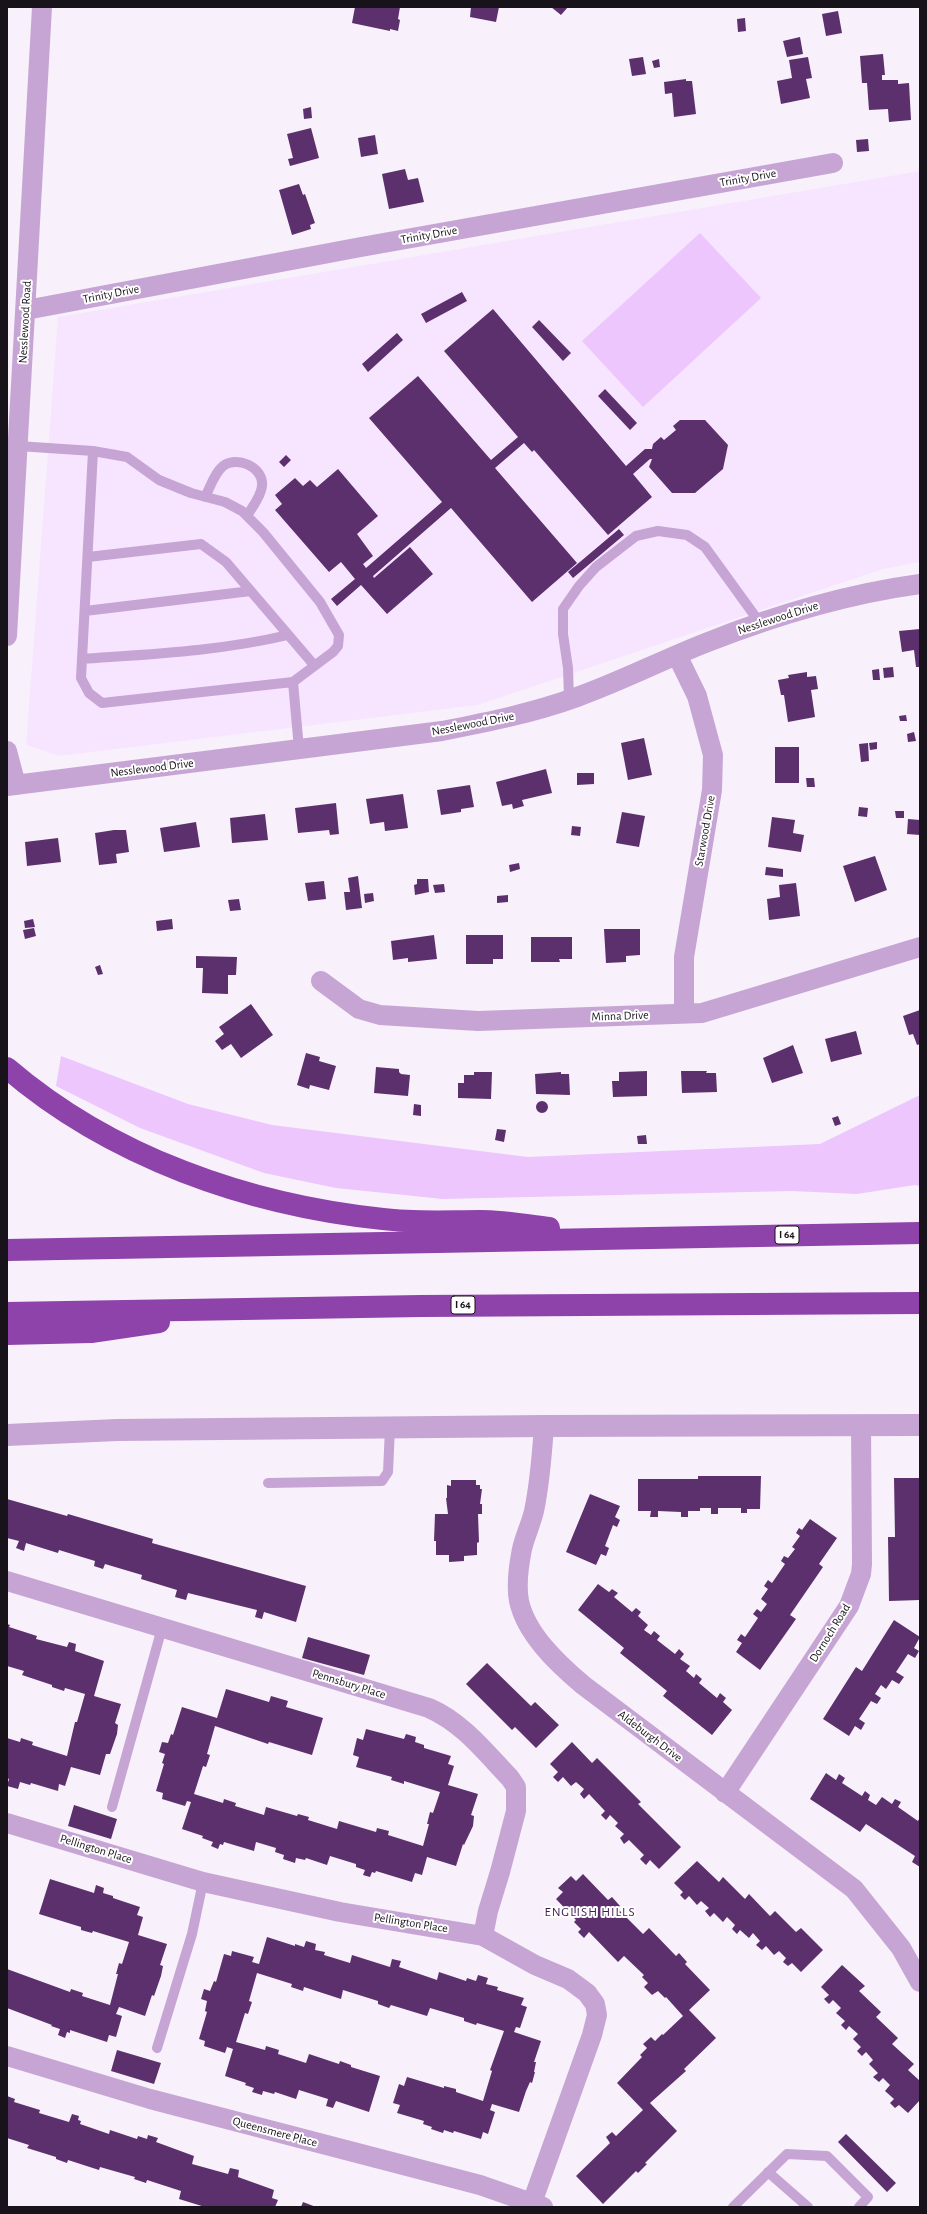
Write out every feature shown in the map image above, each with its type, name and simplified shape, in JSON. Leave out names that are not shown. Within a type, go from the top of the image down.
[{"type":"highway","points":[[7,1068],[58,1107],[111,1139],[190,1174],[253,1195],[320,1210],[385,1219],[482,1221],[654,1238]]},
{"type":"highway","name":"I 64","points":[[7,1250],[920,1233]]},
{"type":"highway","name":"I 64","points":[[7,1313],[715,1303],[920,1303]]},
{"type":"highway","points":[[7,1334],[91,1332],[253,1309]]},
{"type":"street","name":"Nesslewood Road","points":[[7,636],[42,7]]},
{"type":"street","name":"Trinity Drive","points":[[26,310],[353,248],[833,163]]},
{"type":"street","name":"Nesslewood Drive","points":[[11,786],[442,731],[512,716],[569,700],[677,655],[760,623],[850,597],[920,584]]},
{"type":"street","name":"Starwood Drive","points":[[677,655],[697,696],[713,755],[712,790],[684,957],[684,1013]]},
{"type":"street","points":[[7,750],[11,786]]},
{"type":"street","name":"Minna Drive","points":[[321,981],[359,1009],[380,1015],[478,1022],[702,1013],[920,947]]},
{"type":"street","name":"Dornoch Road","points":[[725,1793],[849,1606],[861,1574],[861,1425]]},
{"type":"street","points":[[7,1435],[117,1430],[544,1426],[920,1425]]},
{"type":"street","name":"Aldeburgh Drive","points":[[544,1426],[539,1485],[534,1513],[522,1548],[519,1601],[526,1619],[552,1658],[582,1685],[854,1889],[901,1948],[913,1954],[920,1982]]},
{"type":"street","name":"Pennsbury Place","points":[[7,1581],[429,1708],[461,1726],[510,1778],[516,1787],[516,1810],[488,1911],[483,1936]]},
{"type":"street","name":"Pellington Place","points":[[7,1822],[203,1882],[340,1912],[483,1936],[534,1965],[568,1979],[587,1993],[595,2004],[597,2015],[538,2205]]},
{"type":"street","name":"Queensmere Place","points":[[7,2056],[150,2099],[480,2185],[538,2205]]},
{"type":"lane","points":[[18,446],[93,451],[127,457],[159,480],[205,497],[225,502],[246,516],[263,532],[320,602],[339,635],[338,646],[334,652],[314,665],[293,682],[102,703],[89,693],[81,678],[93,451]]},
{"type":"lane","points":[[205,497],[220,469],[231,462],[246,463],[258,473],[262,485],[259,496],[246,516]]},
{"type":"lane","points":[[569,700],[568,668],[563,634],[564,609],[579,586],[596,567],[636,536],[658,531],[686,535],[705,547],[760,623]]},
{"type":"lane","points":[[88,557],[201,544],[226,562],[314,665]]},
{"type":"lane","points":[[85,611],[251,591]]},
{"type":"lane","points":[[82,659],[177,652],[261,642],[288,635]]},
{"type":"lane","points":[[293,682],[299,749]]},
{"type":"lane","points":[[268,1483],[382,1481],[388,1472],[390,1428]]},
{"type":"lane","points":[[112,1807],[162,1628]]},
{"type":"lane","points":[[157,2048],[192,1934],[203,1882]]},
{"type":"lane","points":[[733,2207],[787,2154],[827,2156],[868,2197],[859,2207]]},
{"type":"lane","points":[[768,2172],[808,2207]]},
{"type":"shaded area","points":[[920,171],[920,562],[883,569],[478,705],[59,756],[26,745],[58,317]]},
{"type":"shaded area","points":[[700,233],[761,298],[643,407],[582,341]]},
{"type":"shaded area","points":[[61,1056],[188,1104],[272,1125],[528,1157],[820,1144],[920,1095],[920,1186],[915,1185],[857,1194],[792,1191],[443,1199],[336,1188],[264,1173],[140,1128],[56,1086]]},
{"type":"building","points":[[355,7],[400,7],[398,31],[390,29],[390,31],[352,23]]},
{"type":"building","points":[[471,7],[499,7],[496,22],[470,17]]},
{"type":"building","points":[[551,7],[568,7],[561,15]]},
{"type":"building","points":[[838,11],[842,33],[826,36],[822,14]]},
{"type":"building","points":[[745,18],[746,31],[738,32],[737,19]]},
{"type":"building","points":[[800,37],[803,54],[787,57],[783,41]]},
{"type":"building","points":[[883,54],[885,75],[882,75],[882,80],[898,80],[898,84],[909,83],[911,120],[889,122],[888,109],[869,110],[867,83],[862,83],[860,56]]},
{"type":"building","points":[[643,57],[646,74],[632,76],[629,59]]},
{"type":"building","points":[[808,57],[812,78],[806,79],[810,98],[781,104],[777,81],[792,78],[789,60]]},
{"type":"building","points":[[659,59],[660,67],[654,68],[652,61]]},
{"type":"building","points":[[686,79],[686,81],[692,81],[696,114],[674,117],[672,93],[665,94],[664,82]]},
{"type":"building","points":[[311,107],[312,118],[304,119],[303,109]]},
{"type":"building","points":[[311,128],[319,158],[290,166],[288,159],[293,158],[287,134]]},
{"type":"building","points":[[375,135],[378,154],[361,157],[358,138]]},
{"type":"building","points":[[868,139],[869,151],[857,152],[856,140]]},
{"type":"building","points":[[405,169],[408,180],[418,178],[424,202],[389,209],[382,174]]},
{"type":"building","points":[[299,184],[303,195],[305,194],[315,223],[310,225],[311,229],[292,235],[279,190]]},
{"type":"building","points":[[462,292],[467,301],[426,323],[421,314]]},
{"type":"building","points":[[493,309],[626,466],[645,449],[652,449],[653,444],[661,437],[664,440],[676,430],[673,426],[680,420],[705,420],[728,445],[723,469],[695,493],[672,493],[649,467],[652,459],[650,459],[633,474],[652,497],[608,535],[534,450],[532,452],[524,443],[495,468],[577,563],[532,602],[451,508],[373,576],[374,578],[410,547],[433,574],[387,614],[361,585],[337,606],[331,599],[355,579],[341,562],[329,572],[275,510],[282,504],[275,495],[295,478],[303,486],[310,480],[317,487],[338,469],[378,516],[357,534],[373,556],[363,564],[366,568],[442,502],[369,418],[418,376],[491,460],[518,437],[444,351]]},
{"type":"building","points":[[539,320],[571,353],[563,361],[532,327]]},
{"type":"building","points":[[397,333],[403,340],[368,372],[362,364]]},
{"type":"building","points":[[605,389],[637,423],[630,430],[598,396]]},
{"type":"building","points":[[286,455],[291,460],[284,467],[279,462]]},
{"type":"building","points":[[619,529],[624,535],[573,578],[568,572]]},
{"type":"building","points":[[920,629],[920,667],[916,667],[914,650],[902,652],[899,631]]},
{"type":"building","points":[[893,667],[894,677],[884,678],[883,668]]},
{"type":"building","points":[[879,669],[880,680],[873,680],[872,670]]},
{"type":"building","points":[[807,672],[807,677],[816,676],[818,689],[811,690],[815,717],[788,722],[784,695],[781,695],[778,680],[789,678],[788,675]]},
{"type":"building","points":[[906,715],[907,721],[900,721],[899,716]]},
{"type":"building","points":[[914,732],[916,741],[908,742],[907,734]]},
{"type":"building","points":[[644,738],[652,775],[628,780],[621,743]]},
{"type":"building","points":[[877,742],[877,749],[870,750],[869,743]]},
{"type":"building","points":[[868,743],[869,761],[861,762],[859,744]]},
{"type":"building","points":[[775,747],[799,747],[799,783],[775,783]]},
{"type":"building","points":[[546,769],[552,793],[522,800],[524,806],[513,809],[512,804],[502,806],[496,782]]},
{"type":"building","points":[[577,773],[594,773],[594,784],[577,785]]},
{"type":"building","points":[[806,778],[814,778],[815,787],[807,787]]},
{"type":"building","points":[[470,785],[474,807],[461,809],[461,812],[441,815],[437,790]]},
{"type":"building","points":[[403,794],[408,828],[385,831],[384,822],[370,824],[366,799]]},
{"type":"building","points":[[336,803],[339,834],[330,835],[329,830],[298,833],[295,808]]},
{"type":"building","points":[[859,807],[868,808],[867,817],[858,816]]},
{"type":"building","points":[[895,811],[904,811],[904,818],[896,818]]},
{"type":"building","points":[[622,812],[645,816],[639,847],[616,843]]},
{"type":"building","points":[[265,814],[268,840],[232,843],[230,818]]},
{"type":"building","points":[[772,817],[795,820],[793,833],[804,835],[801,852],[768,847]]},
{"type":"building","points":[[908,819],[920,820],[920,835],[907,834]]},
{"type":"building","points":[[196,822],[200,847],[164,852],[160,828]]},
{"type":"building","points":[[572,826],[581,827],[580,836],[571,835]]},
{"type":"building","points":[[126,830],[129,852],[116,854],[117,863],[99,865],[95,833]]},
{"type":"building","points":[[58,838],[61,862],[27,866],[25,842]]},
{"type":"building","points":[[875,856],[887,890],[855,902],[843,866]]},
{"type":"building","points":[[519,863],[520,869],[510,872],[509,865]]},
{"type":"building","points":[[766,867],[783,869],[783,877],[765,875]]},
{"type":"building","points":[[358,876],[362,908],[346,910],[344,892],[350,892],[348,878]]},
{"type":"building","points":[[417,879],[428,879],[429,892],[415,895],[414,885],[417,884]]},
{"type":"building","points":[[324,881],[326,899],[308,901],[305,883]]},
{"type":"building","points":[[796,883],[800,916],[769,920],[767,899],[780,897],[779,885]]},
{"type":"building","points":[[444,884],[445,892],[435,893],[433,885]]},
{"type":"building","points":[[373,893],[374,901],[365,903],[364,894]]},
{"type":"building","points":[[508,895],[508,902],[497,903],[497,896]]},
{"type":"building","points":[[239,899],[241,910],[230,911],[228,900]]},
{"type":"building","points":[[33,919],[35,927],[25,928],[24,921]]},
{"type":"building","points":[[172,919],[173,929],[157,931],[156,921]]},
{"type":"building","points":[[34,928],[36,936],[25,939],[23,930]]},
{"type":"building","points":[[604,929],[640,929],[640,955],[626,956],[626,962],[606,963]]},
{"type":"building","points":[[434,935],[437,959],[408,962],[408,958],[393,960],[391,941]]},
{"type":"building","points":[[466,935],[503,935],[503,959],[493,959],[493,964],[466,964]]},
{"type":"building","points":[[531,937],[572,937],[572,959],[559,959],[560,962],[531,962]]},
{"type":"building","points":[[196,956],[237,957],[236,975],[228,975],[228,994],[202,993],[203,968],[196,968]]},
{"type":"building","points":[[100,965],[103,974],[98,975],[95,967]]},
{"type":"building","points":[[251,1004],[273,1035],[241,1058],[231,1044],[222,1050],[215,1041],[224,1034],[219,1027]]},
{"type":"building","points":[[920,1010],[920,1044],[917,1045],[913,1034],[909,1035],[903,1016]]},
{"type":"building","points":[[856,1031],[862,1054],[831,1062],[825,1039]]},
{"type":"building","points":[[793,1045],[803,1073],[772,1083],[763,1058]]},
{"type":"building","points":[[306,1053],[320,1057],[319,1061],[336,1066],[329,1090],[310,1085],[309,1089],[297,1085]]},
{"type":"building","points":[[376,1067],[399,1069],[401,1074],[410,1075],[408,1096],[374,1093]]},
{"type":"building","points":[[647,1071],[647,1096],[613,1097],[612,1081],[619,1081],[619,1072]]},
{"type":"building","points":[[681,1071],[707,1071],[706,1073],[716,1073],[717,1092],[682,1093]]},
{"type":"building","points":[[474,1072],[492,1072],[491,1099],[458,1098],[458,1083],[464,1083],[464,1075],[474,1075]]},
{"type":"building","points":[[561,1072],[561,1074],[569,1074],[570,1095],[536,1094],[535,1074]]},
{"type":"building","points":[[542,1101],[546,1103],[548,1107],[546,1111],[542,1113],[538,1111],[536,1107],[538,1103]]},
{"type":"building","points":[[414,1104],[421,1105],[421,1116],[413,1115]]},
{"type":"building","points":[[838,1116],[841,1124],[835,1126],[832,1118]]},
{"type":"building","points":[[497,1129],[506,1130],[504,1142],[495,1140]]},
{"type":"building","points":[[646,1135],[647,1144],[638,1144],[637,1136]]},
{"type":"building","points":[[698,1476],[761,1476],[760,1509],[747,1509],[747,1513],[741,1513],[741,1508],[718,1508],[718,1514],[711,1514],[711,1508],[700,1508],[700,1511],[688,1511],[688,1517],[681,1517],[681,1512],[658,1511],[658,1517],[650,1517],[651,1511],[638,1511],[638,1479],[698,1479]]},
{"type":"building","points":[[894,1478],[920,1478],[920,1600],[889,1601],[888,1537],[895,1537]]},
{"type":"building","points":[[451,1480],[476,1480],[476,1485],[480,1485],[480,1489],[482,1489],[480,1504],[482,1504],[482,1514],[478,1514],[479,1542],[477,1543],[477,1555],[464,1556],[464,1561],[449,1562],[449,1555],[436,1555],[436,1541],[434,1541],[435,1514],[448,1514],[446,1498],[447,1485],[451,1486]]},
{"type":"building","points":[[590,1494],[620,1506],[615,1517],[620,1520],[617,1527],[613,1525],[605,1546],[609,1548],[606,1556],[601,1554],[596,1565],[566,1552]]},
{"type":"building","points":[[7,1499],[67,1516],[68,1514],[153,1539],[152,1543],[306,1586],[296,1622],[264,1612],[262,1619],[255,1617],[257,1610],[188,1593],[186,1600],[175,1597],[177,1590],[141,1579],[142,1575],[105,1564],[103,1569],[94,1566],[95,1561],[59,1550],[58,1553],[26,1543],[24,1551],[16,1548],[19,1541],[7,1538]]},
{"type":"building","points":[[810,1519],[837,1538],[819,1564],[823,1567],[790,1615],[796,1619],[760,1670],[736,1652],[742,1643],[737,1640],[741,1634],[745,1637],[758,1618],[753,1614],[757,1609],[761,1612],[767,1604],[761,1599],[768,1589],[764,1586],[768,1580],[772,1583],[785,1564],[781,1561],[784,1556],[788,1558],[795,1549],[792,1547],[800,1536],[796,1533],[799,1528],[802,1530]]},
{"type":"building","points":[[598,1584],[609,1592],[612,1589],[618,1593],[614,1597],[632,1612],[636,1608],[641,1612],[638,1616],[648,1625],[644,1630],[651,1635],[654,1631],[660,1636],[657,1640],[675,1654],[679,1649],[684,1654],[680,1659],[690,1666],[686,1671],[694,1678],[696,1674],[702,1679],[699,1683],[717,1698],[720,1693],[726,1698],[723,1702],[732,1710],[712,1735],[663,1696],[667,1691],[620,1653],[624,1648],[578,1610]]},
{"type":"building","points":[[894,1620],[920,1637],[914,1648],[919,1651],[915,1658],[908,1654],[896,1672],[904,1677],[899,1684],[892,1680],[886,1689],[881,1685],[875,1694],[881,1698],[877,1704],[871,1701],[859,1719],[865,1723],[861,1730],[855,1726],[849,1736],[823,1719],[856,1667],[862,1671]]},
{"type":"building","points":[[7,1624],[10,1625],[9,1627],[37,1636],[36,1639],[67,1647],[69,1642],[76,1644],[75,1651],[104,1661],[94,1696],[121,1704],[115,1723],[118,1725],[117,1734],[110,1754],[106,1754],[100,1775],[71,1767],[65,1786],[59,1784],[58,1791],[31,1783],[30,1785],[20,1782],[18,1789],[7,1786],[9,1779],[7,1778],[7,1738],[20,1742],[21,1738],[33,1742],[32,1745],[67,1756],[75,1722],[77,1722],[85,1694],[65,1688],[64,1691],[52,1687],[52,1685],[22,1675],[24,1671],[7,1666]]},
{"type":"building","points":[[308,1637],[370,1655],[364,1675],[302,1658]]},
{"type":"building","points":[[487,1663],[531,1706],[535,1702],[559,1725],[536,1748],[515,1727],[512,1730],[466,1684]]},
{"type":"building","points":[[226,1689],[269,1702],[271,1696],[288,1701],[286,1707],[323,1718],[312,1755],[269,1742],[268,1744],[215,1726],[207,1754],[210,1755],[206,1767],[203,1766],[194,1794],[223,1803],[224,1799],[236,1803],[235,1806],[264,1815],[266,1807],[297,1816],[298,1814],[309,1817],[308,1820],[337,1829],[339,1821],[376,1832],[377,1828],[389,1831],[388,1835],[423,1846],[429,1824],[427,1824],[430,1812],[433,1813],[440,1792],[404,1781],[404,1784],[391,1780],[392,1777],[356,1767],[359,1757],[353,1755],[357,1738],[363,1740],[366,1729],[404,1739],[406,1734],[416,1737],[415,1742],[424,1745],[424,1748],[451,1756],[448,1764],[454,1766],[448,1785],[478,1794],[471,1815],[474,1816],[473,1826],[464,1845],[463,1844],[456,1866],[427,1857],[422,1875],[415,1873],[412,1882],[376,1871],[375,1873],[372,1872],[370,1877],[363,1875],[365,1870],[356,1867],[356,1864],[330,1856],[327,1865],[306,1858],[305,1860],[296,1858],[295,1863],[283,1859],[284,1855],[275,1852],[276,1848],[256,1842],[254,1851],[224,1842],[223,1845],[220,1844],[218,1849],[211,1846],[213,1842],[202,1838],[203,1836],[182,1829],[191,1802],[187,1801],[185,1806],[162,1799],[163,1793],[156,1791],[164,1764],[162,1763],[165,1754],[159,1752],[162,1742],[168,1743],[171,1734],[173,1735],[182,1707],[217,1718]]},
{"type":"building","points":[[572,1742],[592,1763],[597,1758],[641,1802],[638,1804],[681,1847],[659,1869],[650,1860],[646,1865],[640,1859],[644,1855],[629,1840],[624,1844],[620,1838],[624,1834],[615,1826],[618,1823],[610,1815],[606,1820],[601,1815],[605,1811],[589,1794],[584,1799],[580,1794],[584,1789],[576,1782],[571,1786],[563,1777],[558,1782],[553,1777],[558,1772],[550,1764]]},
{"type":"building","points":[[826,1773],[836,1780],[839,1774],[845,1778],[842,1783],[862,1796],[865,1791],[870,1795],[868,1800],[876,1805],[882,1797],[892,1804],[895,1799],[901,1802],[898,1807],[918,1821],[920,1817],[920,1867],[912,1862],[915,1856],[866,1824],[860,1832],[810,1799]]},
{"type":"building","points":[[74,1805],[117,1819],[111,1839],[68,1826]]},
{"type":"building","points":[[697,1861],[719,1882],[723,1877],[745,1899],[749,1894],[770,1916],[775,1911],[796,1932],[801,1928],[823,1950],[801,1972],[792,1963],[788,1966],[783,1962],[786,1958],[779,1951],[774,1955],[766,1946],[762,1950],[756,1945],[760,1941],[753,1933],[749,1938],[740,1930],[737,1934],[732,1929],[735,1925],[727,1917],[723,1922],[714,1913],[710,1917],[705,1911],[709,1908],[701,1901],[697,1905],[689,1896],[685,1900],[680,1895],[683,1892],[674,1883]]},
{"type":"building","points":[[583,1874],[608,1900],[612,1897],[620,1906],[617,1908],[643,1934],[649,1928],[676,1956],[679,1953],[687,1962],[685,1964],[710,1990],[689,2010],[716,2038],[684,2069],[686,2071],[650,2103],[677,2131],[645,2163],[647,2164],[638,2173],[636,2171],[603,2204],[576,2176],[610,2143],[606,2137],[612,2132],[616,2136],[643,2110],[617,2083],[642,2057],[640,2055],[647,2048],[643,2044],[651,2037],[655,2041],[683,2016],[666,1997],[665,1998],[658,1991],[652,1995],[644,1987],[648,1983],[642,1977],[644,1975],[624,1956],[618,1962],[589,1932],[584,1938],[578,1932],[581,1929],[574,1922],[576,1920],[556,1899],[563,1892],[558,1888],[571,1876],[576,1881]]},
{"type":"building","points":[[50,1879],[94,1893],[96,1885],[104,1888],[103,1893],[113,1896],[113,1898],[140,1907],[137,1915],[143,1917],[138,1935],[167,1944],[160,1965],[163,1966],[161,1976],[154,1996],[152,1995],[145,2016],[119,2007],[116,2014],[122,2016],[116,2037],[109,2035],[107,2042],[70,2030],[70,2033],[67,2032],[65,2038],[58,2035],[60,2029],[7,2008],[7,1969],[70,1992],[71,1989],[83,1993],[82,1996],[110,2005],[118,1974],[116,1974],[119,1963],[122,1964],[129,1942],[93,1931],[92,1933],[81,1930],[81,1927],[39,1914]]},
{"type":"building","points":[[267,1937],[295,1946],[295,1944],[304,1947],[306,1941],[316,1944],[315,1950],[325,1952],[324,1955],[350,1963],[352,1955],[390,1967],[392,1959],[401,1961],[399,1967],[437,1980],[439,1972],[466,1981],[467,1978],[476,1981],[478,1975],[488,1978],[486,1984],[498,1987],[497,1990],[524,1998],[521,2005],[527,2007],[520,2028],[516,2027],[514,2032],[541,2041],[534,2062],[536,2062],[532,2083],[530,2082],[519,2112],[492,2104],[490,2110],[495,2112],[488,2134],[483,2132],[481,2139],[454,2131],[453,2133],[444,2130],[443,2133],[431,2129],[432,2127],[423,2124],[424,2121],[397,2113],[400,2105],[393,2103],[399,2084],[404,2086],[407,2077],[444,2088],[444,2086],[456,2089],[456,2092],[483,2101],[492,2071],[490,2070],[504,2031],[477,2023],[476,2025],[464,2021],[464,2018],[430,2008],[427,2016],[391,2005],[389,2008],[378,2004],[378,2001],[343,1990],[341,1999],[304,1987],[303,1991],[291,1987],[292,1984],[257,1973],[249,2001],[252,2002],[248,2014],[245,2013],[236,2042],[265,2050],[266,2046],[279,2050],[278,2054],[306,2063],[309,2054],[339,2064],[340,2061],[351,2065],[351,2067],[380,2076],[369,2112],[336,2101],[333,2108],[326,2106],[328,2099],[299,2090],[296,2099],[275,2092],[274,2094],[263,2091],[262,2095],[252,2092],[254,2088],[245,2085],[246,2083],[225,2076],[233,2049],[227,2047],[225,2053],[204,2046],[205,2041],[199,2039],[207,2012],[205,2011],[207,2001],[201,1999],[204,1989],[210,1991],[214,1981],[216,1982],[224,1954],[231,1956],[232,1951],[254,1957],[252,1962],[259,1964]]},
{"type":"building","points":[[842,1965],[865,1986],[859,1991],[881,2012],[876,2017],[898,2038],[892,2044],[914,2064],[908,2070],[920,2081],[920,2100],[908,2113],[899,2105],[895,2108],[890,2103],[894,2099],[885,2091],[890,2085],[883,2078],[879,2082],[873,2077],[878,2073],[869,2064],[873,2060],[866,2052],[862,2056],[857,2051],[861,2047],[853,2039],[858,2034],[849,2026],[846,2030],[841,2025],[845,2021],[836,2013],[841,2008],[833,2000],[829,2004],[824,1999],[829,1995],[821,1987]]},
{"type":"building","points":[[117,2050],[161,2063],[154,2084],[111,2071]]},
{"type":"building","points":[[7,2096],[15,2099],[14,2102],[40,2110],[39,2113],[69,2122],[72,2114],[79,2116],[78,2120],[81,2121],[80,2124],[109,2134],[110,2130],[137,2139],[138,2136],[147,2139],[148,2135],[158,2138],[156,2142],[194,2156],[192,2164],[228,2174],[230,2168],[239,2170],[238,2177],[274,2190],[272,2198],[278,2200],[275,2207],[205,2207],[179,2199],[181,2191],[147,2180],[146,2183],[134,2179],[135,2177],[100,2167],[99,2170],[68,2160],[67,2163],[56,2159],[56,2157],[27,2148],[29,2145],[7,2138]]},
{"type":"building","points":[[846,2134],[896,2183],[887,2192],[838,2142]]},
{"type":"building","points":[[303,2202],[316,2207],[301,2207]]},
{"type":"district","name":"ENGLISH HILLS","points":[[590,1912]]}]
